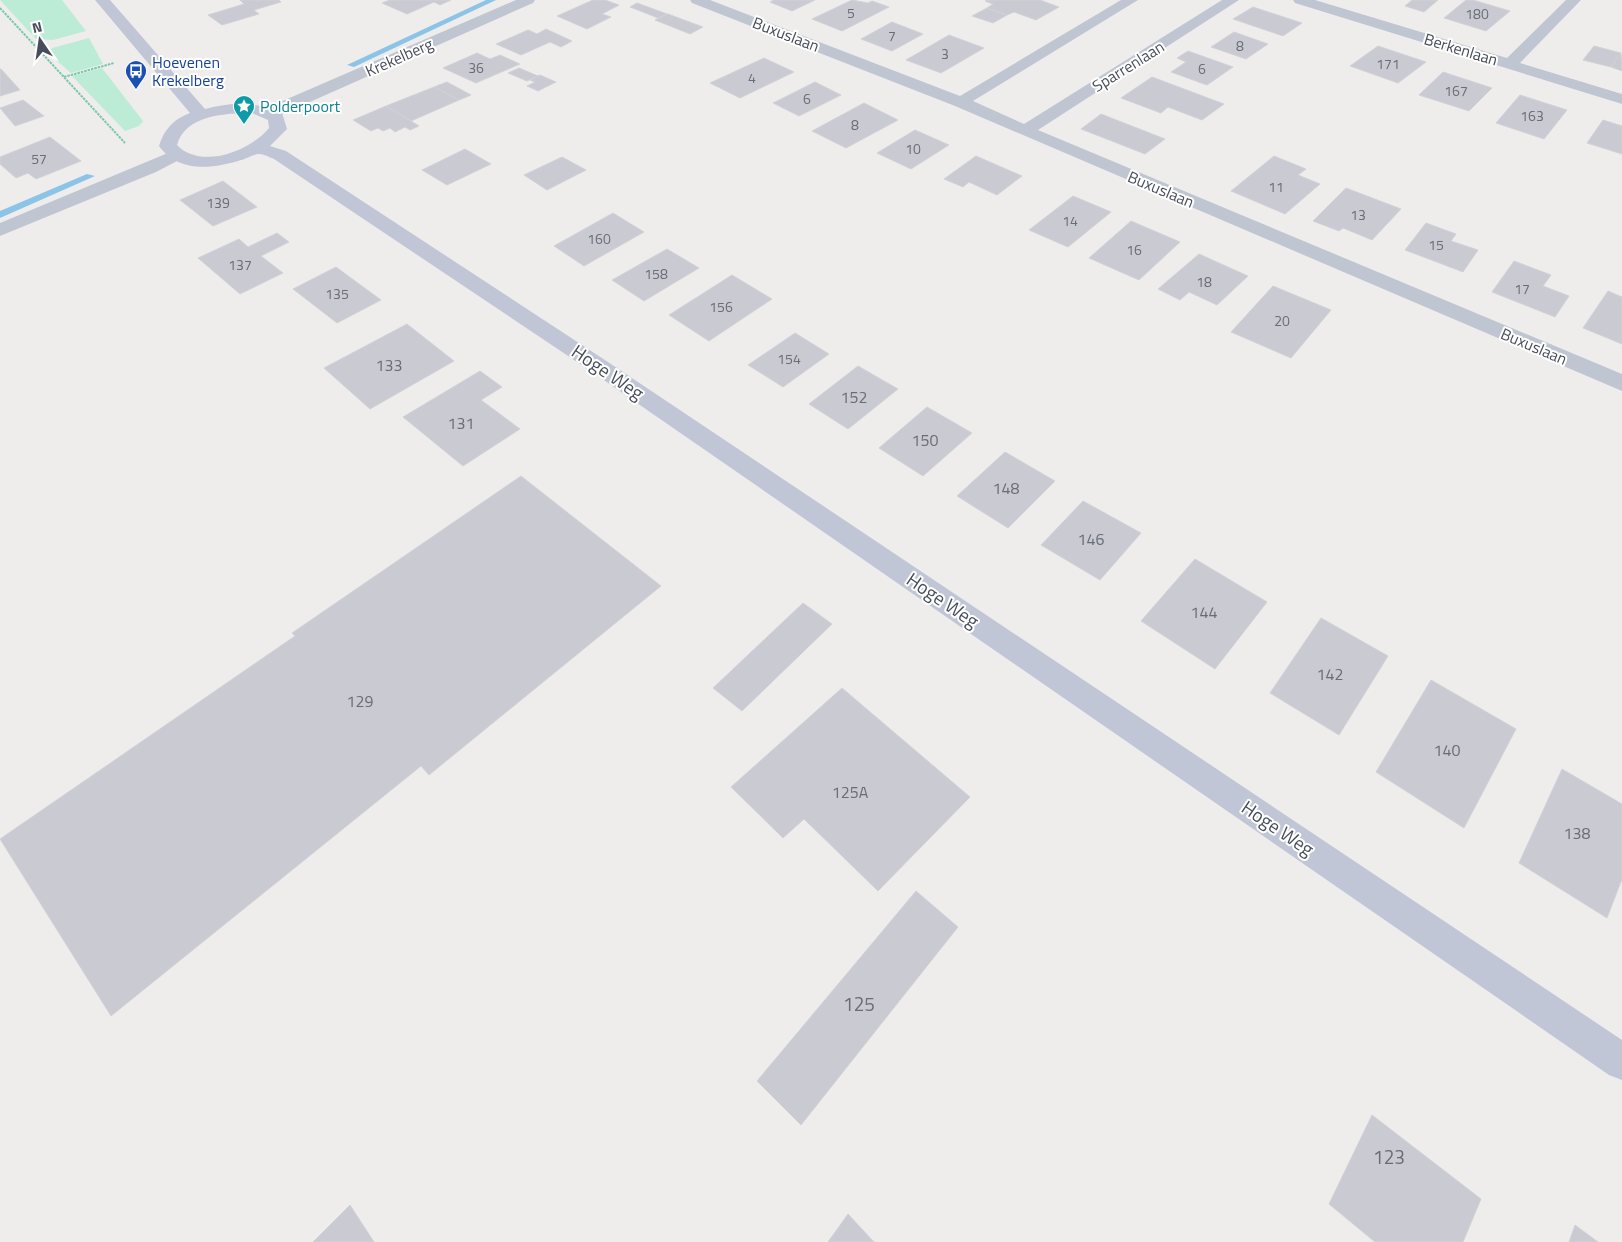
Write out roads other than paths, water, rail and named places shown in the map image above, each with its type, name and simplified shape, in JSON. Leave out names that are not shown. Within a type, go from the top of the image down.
[{"type":"street","points":[[102,0],[201,115]]},
{"type":"street","name":"Krekelberg","points":[[270,113],[528,0]]},
{"type":"street","name":"Buxuslaan","points":[[697,0],[960,102],[1025,132],[1622,383]]},
{"type":"street","points":[[960,102],[1131,0]]},
{"type":"street","name":"Sparrenlaan","points":[[1025,132],[1232,0]]},
{"type":"street","name":"Berkenlaan","points":[[1300,0],[1622,99]]},
{"type":"street","points":[[1510,64],[1574,0]]},
{"type":"street","points":[[240,108],[262,110],[270,113],[276,118],[278,129],[268,142],[246,154],[214,161],[185,160],[175,155],[168,146],[170,135],[182,124],[201,115],[240,108]]},
{"type":"street","name":"Hoge Weg","points":[[259,148],[280,155],[603,368],[1622,1062]]},
{"type":"street","points":[[0,230],[150,168],[175,155]]},
{"type":"waterway","points":[[351,65],[492,0]]},
{"type":"waterway","points":[[0,215],[90,176]]},
{"type":"place","name":"Hoevenen Krekelberg","points":[[136,90]]},
{"type":"place","name":"Polderpoort","points":[[244,125]]}]
